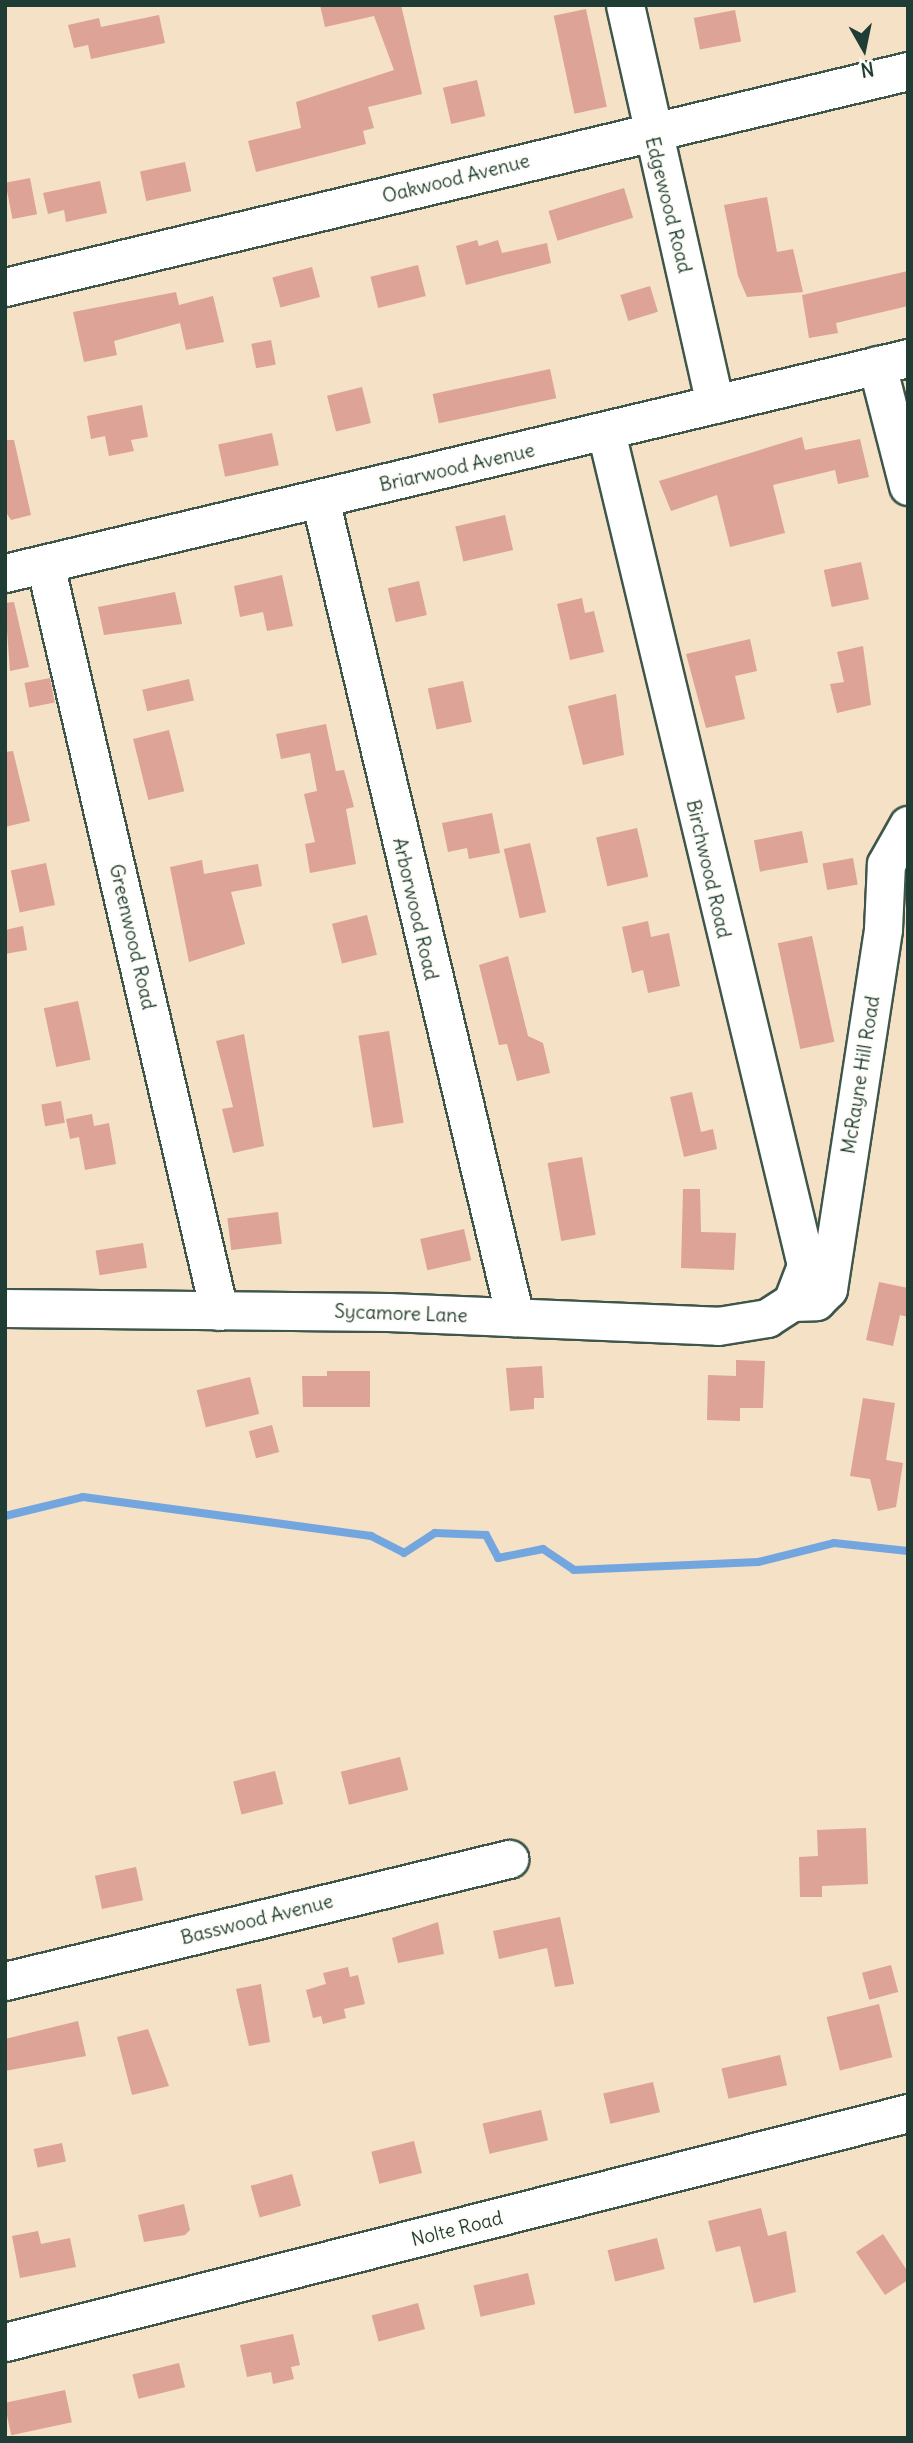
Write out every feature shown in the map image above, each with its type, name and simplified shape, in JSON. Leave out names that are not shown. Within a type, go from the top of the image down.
[{"type":"street","name":"Edgewood Road","points":[[625,5],[649,132],[715,404]]},
{"type":"street","name":"Oakwood Avenue","points":[[5,287],[908,71]]},
{"type":"street","name":"Briarwood Avenue","points":[[5,573],[892,362]]},
{"type":"street","points":[[892,362],[908,486]]},
{"type":"street","name":"Birchwood Road","points":[[606,432],[806,1265],[792,1302]]},
{"type":"street","name":"Arborwood Road","points":[[320,499],[516,1317]]},
{"type":"street","name":"Greenwood Road","points":[[46,564],[219,1311]]},
{"type":"street","name":"McRayne Hill Road","points":[[792,1302],[816,1301],[828,1289],[883,929],[886,864],[908,825]]},
{"type":"street","name":"Sycamore Lane","points":[[5,1308],[516,1317],[718,1326],[767,1318],[792,1302]]},
{"type":"street","name":"Basswood Avenue","points":[[5,1981],[509,1859]]},
{"type":"street","name":"Nolte Road","points":[[5,2342],[907,2115]]},
{"type":"building","points":[[320,5],[401,5],[422,94],[368,107],[374,128],[363,131],[366,144],[256,172],[248,141],[301,128],[296,102],[394,70],[374,16],[325,27]]},
{"type":"building","points":[[586,9],[607,107],[575,114],[554,16]]},
{"type":"building","points":[[735,10],[741,41],[700,49],[694,18]]},
{"type":"building","points":[[159,15],[165,43],[91,59],[88,45],[74,48],[68,25],[99,18],[101,27]]},
{"type":"building","points":[[477,80],[485,116],[451,124],[443,88]]},
{"type":"building","points":[[185,162],[191,191],[146,201],[140,172]]},
{"type":"building","points":[[30,178],[37,214],[13,219],[5,183]]},
{"type":"building","points":[[100,181],[107,213],[66,222],[64,210],[48,214],[43,193]]},
{"type":"building","points":[[624,188],[633,218],[558,241],[548,211]]},
{"type":"building","points":[[767,197],[777,252],[793,249],[803,292],[747,297],[738,276],[724,205]]},
{"type":"building","points":[[477,240],[479,246],[498,240],[502,253],[547,243],[551,263],[466,285],[456,246]]},
{"type":"building","points":[[418,265],[426,296],[378,308],[370,277]]},
{"type":"building","points":[[312,267],[320,297],[280,308],[272,278]]},
{"type":"building","points":[[908,271],[908,306],[836,323],[838,333],[809,338],[802,295]]},
{"type":"building","points":[[650,286],[658,312],[628,321],[620,295]]},
{"type":"building","points":[[176,292],[179,305],[213,296],[224,342],[186,350],[180,323],[114,341],[117,355],[84,362],[73,312]]},
{"type":"building","points":[[271,340],[276,365],[256,368],[251,344]]},
{"type":"building","points":[[550,369],[556,398],[439,423],[433,394]]},
{"type":"building","points":[[362,387],[371,423],[336,432],[327,396]]},
{"type":"building","points":[[142,405],[148,437],[131,440],[134,451],[109,456],[105,436],[91,439],[87,416]]},
{"type":"building","points":[[272,433],[279,465],[225,477],[218,444]]},
{"type":"building","points":[[802,437],[805,450],[860,439],[869,477],[838,484],[835,470],[773,485],[785,533],[730,547],[717,495],[671,511],[659,481]]},
{"type":"building","points":[[5,440],[14,440],[31,515],[11,520],[5,511]]},
{"type":"building","points":[[505,515],[513,550],[463,562],[455,526]]},
{"type":"building","points":[[861,562],[869,599],[832,607],[824,570]]},
{"type":"building","points":[[282,575],[293,626],[267,631],[263,612],[240,617],[234,586]]},
{"type":"building","points":[[419,581],[427,615],[396,622],[388,588]]},
{"type":"building","points":[[175,592],[182,624],[104,635],[98,607]]},
{"type":"building","points":[[582,598],[585,613],[594,611],[604,652],[570,660],[557,604]]},
{"type":"building","points":[[14,602],[29,667],[10,671],[5,603]]},
{"type":"building","points":[[750,639],[757,671],[735,676],[745,719],[706,728],[686,654]]},
{"type":"building","points":[[863,646],[871,705],[837,713],[830,684],[844,682],[837,652]]},
{"type":"building","points":[[50,678],[55,703],[29,708],[24,683]]},
{"type":"building","points":[[189,679],[194,700],[147,711],[142,690]]},
{"type":"building","points":[[463,681],[472,722],[437,730],[428,688]]},
{"type":"building","points":[[616,694],[624,755],[583,765],[568,706]]},
{"type":"building","points":[[326,724],[336,771],[344,770],[354,807],[346,809],[356,864],[310,873],[305,844],[315,842],[304,794],[317,791],[310,753],[281,759],[276,734]]},
{"type":"building","points":[[169,730],[184,791],[148,800],[133,739]]},
{"type":"building","points":[[13,751],[30,821],[5,827],[5,752]]},
{"type":"building","points":[[492,813],[500,853],[469,859],[467,848],[448,852],[442,823]]},
{"type":"building","points":[[637,828],[648,877],[607,886],[596,837]]},
{"type":"building","points":[[802,831],[808,862],[760,872],[754,840]]},
{"type":"building","points":[[530,843],[546,912],[520,918],[504,849]]},
{"type":"building","points":[[853,858],[858,885],[827,890],[822,863]]},
{"type":"building","points":[[202,860],[204,874],[258,864],[262,886],[231,892],[245,944],[189,962],[170,867]]},
{"type":"building","points":[[46,863],[55,905],[20,913],[11,870]]},
{"type":"building","points":[[367,915],[377,955],[342,963],[332,924]]},
{"type":"building","points":[[648,921],[651,937],[669,933],[680,986],[648,993],[643,970],[632,973],[622,927]]},
{"type":"building","points":[[23,926],[27,950],[5,954],[5,930]]},
{"type":"building","points":[[812,936],[834,1042],[800,1049],[778,943]]},
{"type":"building","points":[[508,956],[528,1036],[543,1043],[550,1073],[517,1081],[507,1044],[499,1045],[479,965]]},
{"type":"building","points":[[78,1001],[90,1060],[56,1067],[44,1008]]},
{"type":"building","points":[[389,1031],[404,1123],[373,1128],[358,1036]]},
{"type":"building","points":[[244,1034],[264,1146],[233,1153],[222,1109],[233,1107],[216,1041]]},
{"type":"building","points":[[692,1092],[701,1132],[713,1129],[717,1149],[684,1157],[670,1097]]},
{"type":"building","points":[[61,1101],[65,1123],[45,1126],[41,1104]]},
{"type":"building","points":[[92,1114],[94,1126],[109,1123],[116,1164],[85,1170],[79,1137],[70,1139],[66,1119]]},
{"type":"building","points":[[582,1157],[596,1235],[561,1241],[548,1163]]},
{"type":"building","points":[[683,1189],[700,1189],[701,1232],[736,1233],[734,1270],[681,1268]]},
{"type":"building","points":[[278,1212],[282,1244],[231,1250],[227,1218]]},
{"type":"building","points":[[464,1229],[471,1260],[427,1270],[420,1239]]},
{"type":"building","points":[[143,1243],[147,1268],[100,1275],[96,1251]]},
{"type":"building","points":[[879,1282],[908,1288],[908,1317],[900,1315],[893,1346],[866,1340]]},
{"type":"building","points":[[736,1360],[765,1361],[763,1408],[740,1408],[740,1421],[707,1420],[708,1375],[736,1376]]},
{"type":"building","points":[[542,1366],[544,1398],[534,1398],[534,1409],[510,1411],[506,1368]]},
{"type":"building","points":[[327,1371],[370,1371],[370,1407],[303,1407],[302,1376],[327,1376]]},
{"type":"building","points":[[250,1377],[259,1414],[206,1427],[197,1390]]},
{"type":"building","points":[[863,1398],[895,1403],[886,1460],[903,1463],[896,1507],[878,1511],[870,1479],[850,1476]]},
{"type":"building","points":[[272,1425],[279,1452],[256,1458],[249,1431]]},
{"type":"building","points":[[400,1757],[408,1790],[349,1805],[341,1772]]},
{"type":"building","points":[[275,1771],[283,1804],[242,1814],[233,1781]]},
{"type":"building","points":[[866,1828],[868,1884],[822,1886],[822,1897],[800,1897],[799,1857],[818,1856],[817,1830]]},
{"type":"building","points":[[136,1867],[143,1900],[102,1909],[95,1876]]},
{"type":"building","points":[[560,1917],[574,1984],[555,1987],[547,1948],[499,1959],[493,1931]]},
{"type":"building","points":[[438,1922],[444,1954],[398,1963],[392,1938]]},
{"type":"building","points":[[891,1965],[898,1992],[869,2000],[862,1973]]},
{"type":"building","points":[[348,1967],[350,1977],[358,1975],[365,2004],[344,2009],[346,2018],[323,2024],[321,2016],[313,2018],[306,1990],[326,1984],[323,1973]]},
{"type":"building","points":[[261,1984],[270,2042],[249,2046],[236,1989]]},
{"type":"building","points":[[879,2004],[892,2057],[840,2070],[827,2017]]},
{"type":"building","points":[[78,2021],[86,2056],[5,2071],[5,2039]]},
{"type":"building","points":[[148,2029],[169,2086],[132,2095],[117,2037]]},
{"type":"building","points":[[780,2055],[787,2085],[729,2099],[722,2068]]},
{"type":"building","points":[[653,2082],[660,2112],[610,2124],[603,2093]]},
{"type":"building","points":[[541,2110],[548,2140],[490,2154],[483,2123]]},
{"type":"building","points":[[414,2141],[422,2173],[379,2184],[371,2152]]},
{"type":"building","points":[[62,2143],[66,2162],[38,2168],[34,2149]]},
{"type":"building","points":[[292,2174],[301,2206],[260,2218],[251,2186]]},
{"type":"building","points":[[184,2204],[190,2230],[185,2235],[144,2242],[138,2215]]},
{"type":"building","points":[[761,2208],[768,2236],[786,2231],[796,2292],[754,2303],[740,2246],[716,2252],[708,2221]]},
{"type":"building","points":[[38,2231],[41,2244],[70,2238],[76,2267],[20,2278],[12,2236]]},
{"type":"building","points":[[883,2234],[908,2272],[908,2280],[885,2295],[856,2252]]},
{"type":"building","points":[[657,2238],[665,2269],[615,2281],[608,2250]]},
{"type":"building","points":[[528,2273],[535,2304],[481,2317],[473,2286]]},
{"type":"building","points":[[418,2303],[425,2329],[379,2342],[372,2315]]},
{"type":"building","points":[[293,2334],[300,2365],[291,2367],[294,2379],[273,2384],[271,2372],[247,2377],[240,2345]]},
{"type":"building","points":[[179,2363],[185,2387],[138,2399],[132,2375]]},
{"type":"building","points":[[65,2390],[72,2422],[11,2435],[5,2403]]},
{"type":"waterway","points":[[5,1516],[83,1497],[371,1536],[404,1553],[435,1533],[486,1535],[498,1558],[543,1549],[574,1570],[758,1562],[834,1543],[908,1551]]}]
